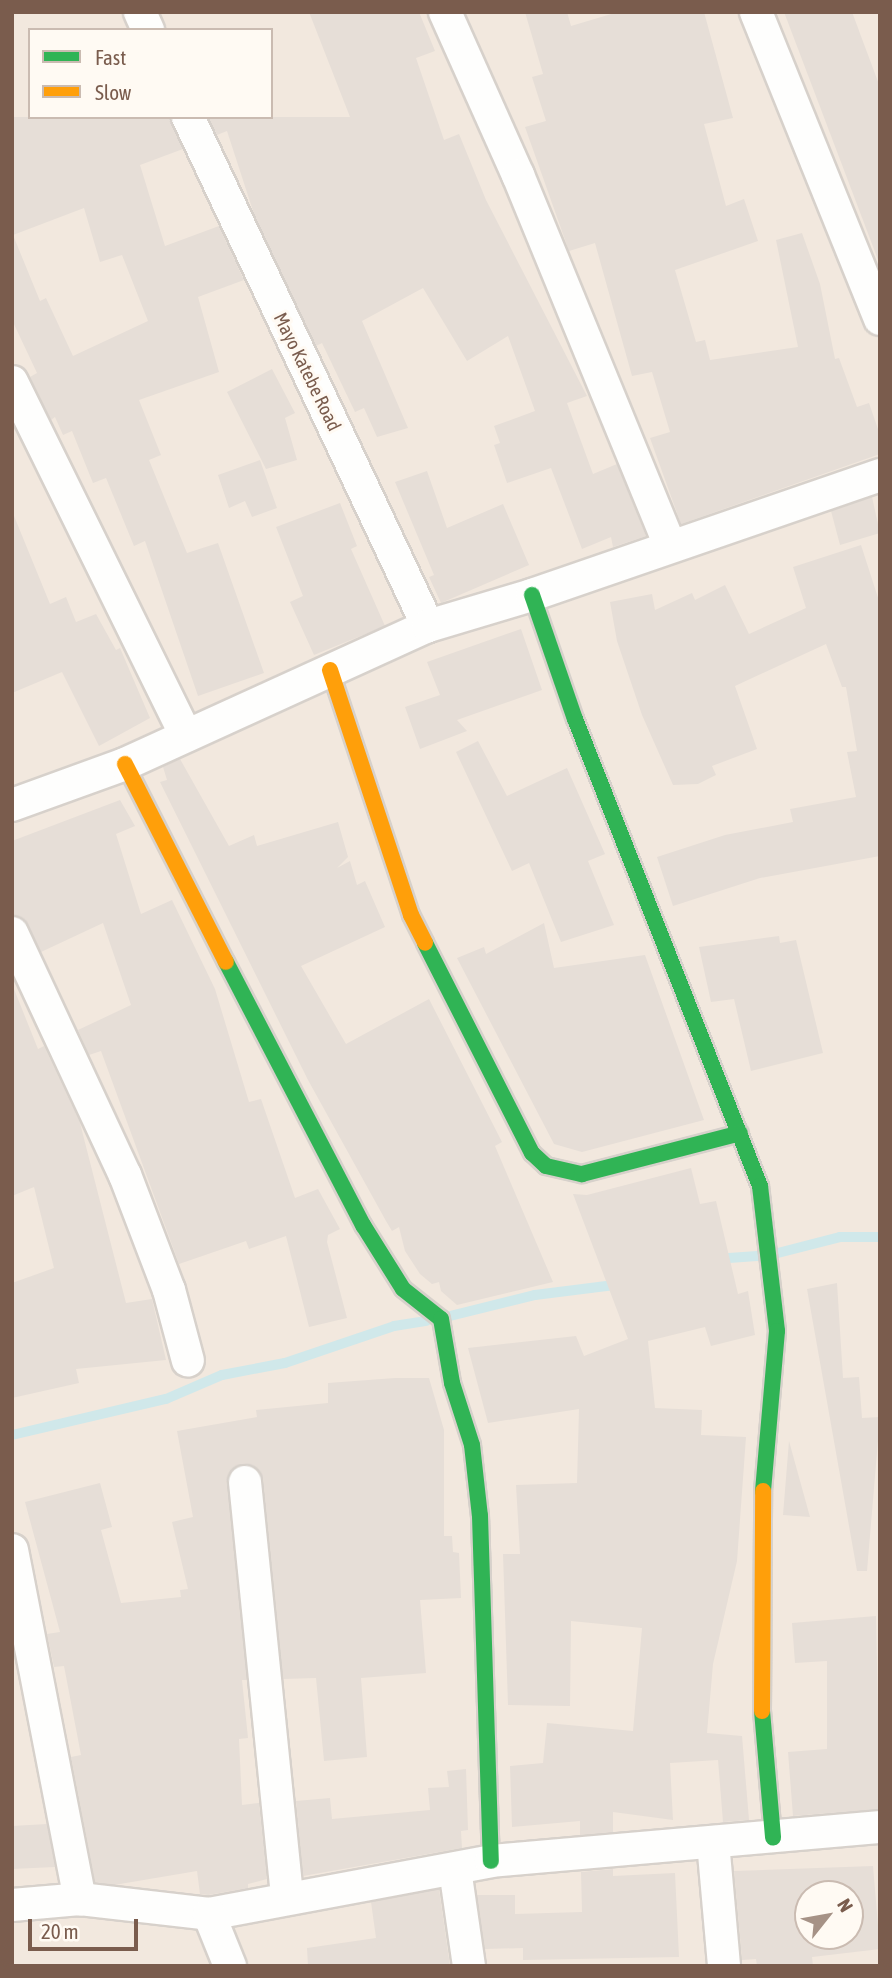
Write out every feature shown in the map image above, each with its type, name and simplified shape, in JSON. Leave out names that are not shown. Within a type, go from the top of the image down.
[{"type":"street","points":[[445,12],[523,187],[670,545]]},
{"type":"street","points":[[756,12],[880,319]]},
{"type":"street","name":"Mayo Katebe Road","points":[[189,119],[428,626]]},
{"type":"street","points":[[12,382],[186,736]]},
{"type":"street","points":[[12,805],[125,764],[428,626],[532,596],[670,545],[880,475]]},
{"type":"street","points":[[532,596],[575,719],[760,1186],[777,1331],[761,1516],[761,1698],[773,1838]]},
{"type":"street","points":[[330,670],[411,915],[532,1153],[546,1166],[582,1174],[740,1133]]},
{"type":"street","points":[[125,764],[157,820],[289,1090],[363,1224],[403,1289],[441,1319],[452,1383],[472,1445],[480,1516],[491,1861]]},
{"type":"street","points":[[12,933],[125,1175],[169,1290],[188,1361]]},
{"type":"street","points":[[245,1482],[288,1896]]},
{"type":"street","points":[[12,1550],[80,1899]]},
{"type":"street","points":[[12,1905],[80,1899],[209,1914],[288,1896],[491,1861],[880,1827]]},
{"type":"street","points":[[713,1843],[724,1966]]},
{"type":"street","points":[[455,1869],[469,1966]]},
{"type":"street","points":[[209,1914],[230,1966]]},
{"type":"shaded area","points":[[12,12],[880,12],[880,1966],[12,1966]]},
{"type":"building","points":[[309,12],[419,12],[435,51],[416,58],[444,140],[459,134],[486,200],[587,396],[567,403],[593,474],[617,464],[646,536],[613,547],[611,537],[582,549],[551,468],[507,483],[494,445],[500,443],[494,426],[535,411],[508,336],[467,361],[423,288],[362,321],[408,428],[377,437],[364,408],[355,412],[322,343],[316,346],[254,214],[227,131],[217,135],[209,119],[350,117]]},
{"type":"building","points":[[525,12],[567,12],[571,26],[618,12],[704,12],[733,118],[704,124],[726,206],[744,199],[758,241],[675,270],[696,342],[705,340],[710,360],[798,347],[776,240],[802,233],[820,284],[835,359],[839,358],[857,407],[869,403],[880,435],[880,454],[681,524],[650,438],[670,432],[652,372],[632,376],[595,243],[569,251],[525,127],[546,121],[532,77],[543,74]]},
{"type":"building","points":[[784,12],[852,12],[880,87],[880,265]]},
{"type":"building","points":[[12,117],[171,119],[183,149],[140,165],[165,246],[219,226],[244,280],[198,297],[219,372],[139,400],[161,455],[149,460],[187,553],[218,543],[264,673],[198,696],[145,541],[134,546],[106,478],[93,483],[72,431],[63,435],[55,417],[51,420],[30,377],[37,373],[12,320]],"holes":[[[84,208],[100,262],[122,255],[148,321],[73,356],[46,298],[40,301],[13,235]]]},
{"type":"building","points":[[272,369],[295,413],[285,418],[297,460],[266,469],[227,392]]},
{"type":"building","points":[[260,460],[277,508],[252,517],[245,501],[229,508],[218,475]]},
{"type":"building","points":[[427,471],[447,528],[503,504],[529,565],[441,603],[429,577],[434,575],[395,482]]},
{"type":"building","points":[[872,497],[880,533],[840,545],[831,511]]},
{"type":"building","points":[[340,503],[357,546],[351,549],[385,626],[314,655],[290,602],[303,596],[276,527]]},
{"type":"building","points":[[12,511],[50,604],[66,597],[76,622],[96,614],[116,650],[120,648],[150,718],[99,746],[62,672],[12,693]]},
{"type":"building","points":[[861,545],[880,604],[880,856],[760,878],[673,906],[657,857],[725,835],[793,822],[790,809],[856,797],[847,752],[857,751],[846,687],[842,687],[826,644],[735,686],[757,749],[712,766],[716,775],[698,784],[673,785],[642,715],[617,641],[610,602],[652,594],[655,610],[692,593],[695,600],[725,585],[749,634],[806,608],[793,567]]},
{"type":"building","points":[[521,629],[542,690],[457,720],[467,731],[420,749],[405,707],[440,695],[427,662]]},
{"type":"building","points":[[478,741],[507,796],[567,768],[605,854],[588,861],[614,925],[561,942],[529,863],[512,871],[456,752]]},
{"type":"building","points":[[180,759],[229,846],[254,835],[257,846],[338,822],[348,857],[337,868],[350,861],[357,885],[365,881],[385,927],[301,966],[346,1044],[429,999],[502,1142],[495,1146],[553,1282],[457,1305],[441,1291],[439,1282],[432,1284],[420,1274],[405,1251],[399,1227],[392,1231],[308,1080],[160,782],[167,780],[163,767]]},
{"type":"building","points":[[120,800],[135,826],[116,834],[141,914],[172,900],[215,989],[249,1102],[261,1099],[295,1198],[318,1189],[340,1229],[328,1235],[327,1242],[347,1318],[309,1327],[286,1236],[249,1249],[246,1241],[179,1264],[101,1051],[89,1055],[78,1030],[131,1005],[103,923],[41,952],[28,925],[12,915],[12,841]]},
{"type":"building","points":[[544,923],[554,968],[645,955],[704,1120],[582,1152],[554,1144],[457,958],[484,947],[486,954]]},
{"type":"building","points":[[779,936],[780,943],[796,940],[823,1053],[751,1071],[734,999],[711,1002],[699,947]]},
{"type":"building","points":[[14,989],[38,1049],[44,1046],[80,1123],[126,1303],[152,1299],[166,1360],[76,1369],[79,1383],[12,1398],[12,1283],[54,1268],[34,1187],[12,1196]]},
{"type":"building","points":[[691,1168],[700,1204],[716,1201],[738,1294],[748,1291],[755,1335],[711,1346],[705,1327],[648,1341],[655,1408],[702,1410],[701,1435],[746,1437],[737,1561],[713,1664],[707,1733],[742,1736],[749,1820],[723,1822],[718,1760],[670,1763],[673,1820],[613,1812],[613,1832],[580,1835],[580,1821],[512,1827],[510,1766],[543,1763],[547,1723],[633,1731],[642,1628],[571,1621],[570,1706],[508,1705],[503,1554],[520,1554],[516,1485],[577,1483],[579,1409],[488,1423],[468,1348],[576,1336],[584,1356],[628,1339],[573,1194],[587,1195]]},
{"type":"building","points":[[837,1283],[843,1378],[859,1377],[862,1418],[880,1417],[867,1571],[857,1571],[807,1289]]},
{"type":"building","points":[[429,1378],[444,1430],[444,1536],[452,1536],[453,1552],[459,1553],[461,1598],[420,1600],[426,1673],[361,1678],[367,1757],[324,1761],[316,1678],[283,1679],[263,1479],[252,1465],[235,1467],[227,1484],[247,1680],[242,1680],[248,1738],[239,1739],[242,1805],[259,1803],[267,1879],[248,1884],[248,1888],[208,1895],[200,1894],[197,1871],[114,1885],[95,1882],[71,1757],[81,1755],[64,1666],[54,1667],[47,1634],[60,1632],[25,1502],[100,1483],[112,1527],[101,1530],[121,1603],[181,1597],[180,1590],[188,1589],[172,1522],[193,1517],[177,1431],[257,1417],[256,1410],[328,1403],[328,1383]]},
{"type":"building","points":[[789,1441],[810,1517],[783,1515]]},
{"type":"building","points":[[876,1616],[880,1809],[793,1816],[788,1752],[827,1749],[827,1661],[795,1663],[792,1623]]},
{"type":"building","points":[[466,1769],[468,1830],[461,1831],[462,1848],[303,1876],[296,1801],[330,1798],[332,1819],[430,1810],[428,1788],[449,1787],[447,1771]]},
{"type":"building","points":[[47,1824],[55,1867],[12,1869],[12,1826]]},
{"type":"building","points":[[873,1866],[880,1949],[812,1957],[813,1966],[757,1966],[756,1959],[742,1960],[734,1871]]},
{"type":"building","points":[[613,1869],[613,1876],[675,1873],[679,1957],[523,1960],[523,1948],[485,1949],[477,1895],[515,1895],[515,1914],[582,1912],[581,1872]]},
{"type":"building","points":[[439,1889],[450,1966],[308,1966],[307,1948],[376,1938],[371,1902]]},
{"type":"waterway","points":[[715,1259],[770,1255],[840,1237],[880,1237]]},
{"type":"waterway","points":[[446,1317],[535,1295],[622,1284]]},
{"type":"waterway","points":[[12,1435],[166,1399],[222,1375],[285,1363],[394,1326],[427,1321]]},
{"type":"traffic: fast","points":[[532,595],[575,719],[760,1186],[777,1331],[763,1491]]},
{"type":"traffic: fast","points":[[425,943],[532,1153],[546,1166],[582,1174],[740,1133]]},
{"type":"traffic: fast","points":[[226,962],[363,1225],[403,1289],[441,1319],[452,1383],[472,1445],[480,1516],[491,1861]]},
{"type":"traffic: fast","points":[[762,1711],[773,1838]]},
{"type":"traffic: slow","points":[[330,670],[411,915],[425,943]]},
{"type":"traffic: slow","points":[[125,764],[226,962]]},
{"type":"traffic: slow","points":[[762,1711],[763,1491]]}]
